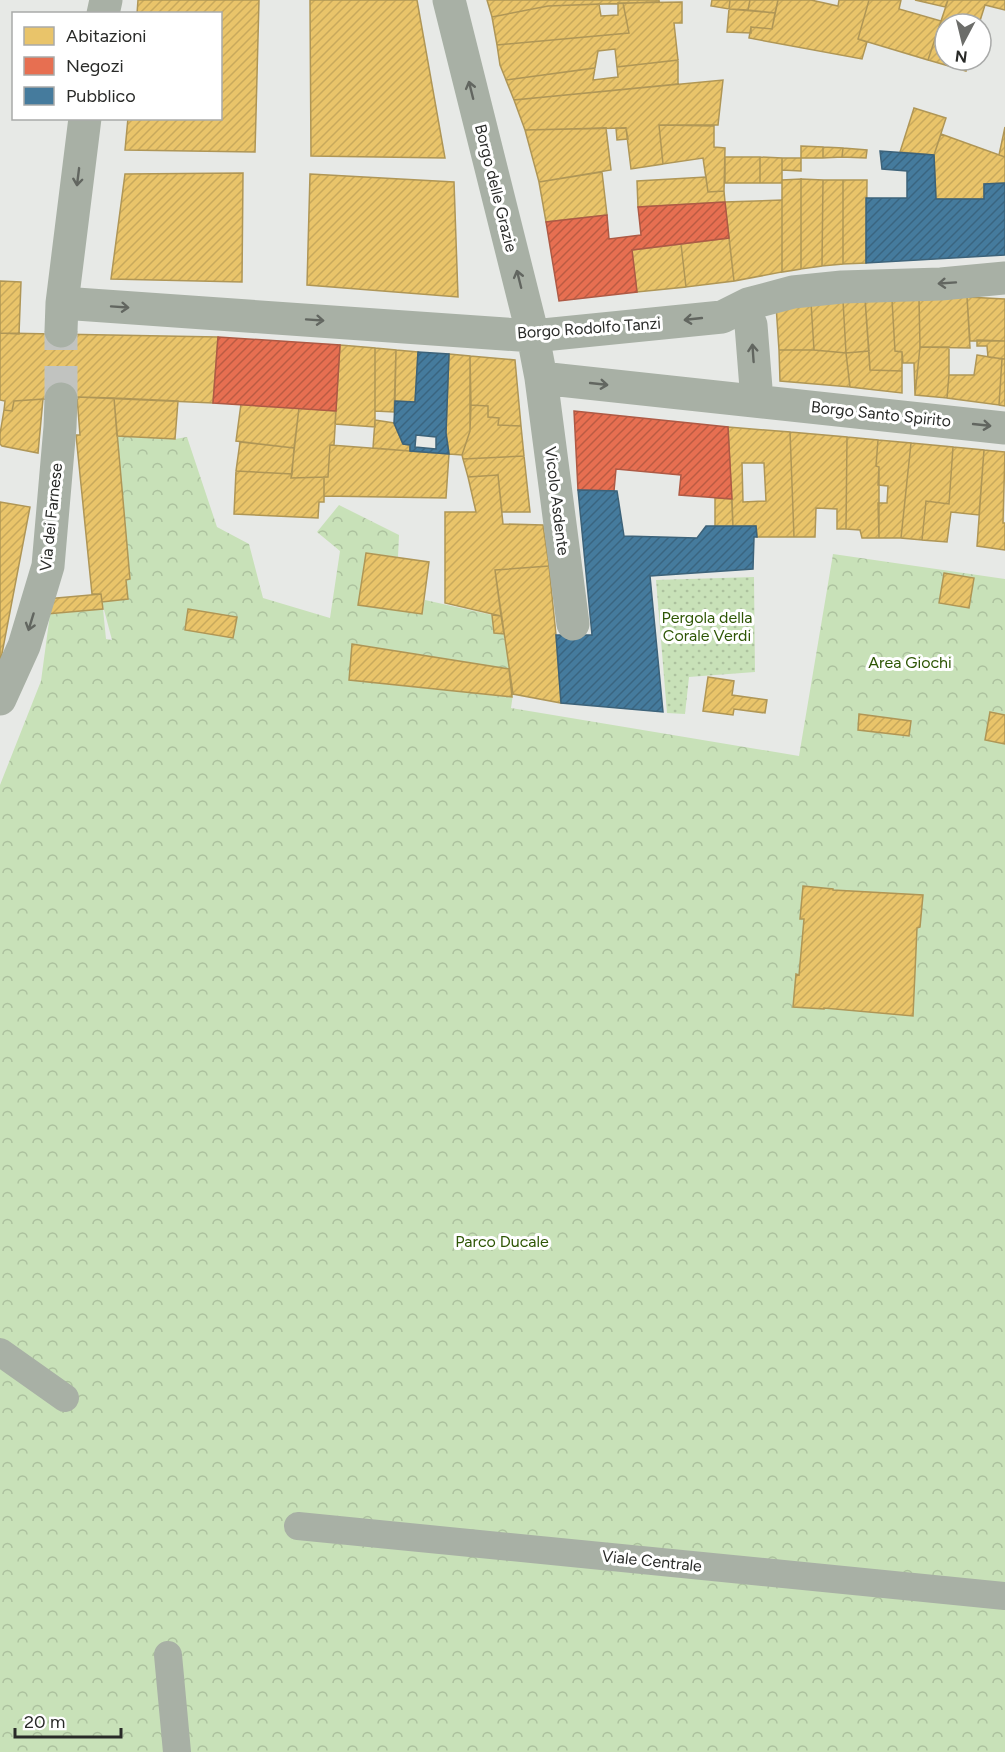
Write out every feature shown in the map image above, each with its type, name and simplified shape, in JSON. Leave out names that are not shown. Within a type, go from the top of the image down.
[{"type":"street","name":"Borgo delle Grazie","points":[[448,0],[533,336],[541,378]]},
{"type":"street","name":"Borgo Rodolfo Tanzi","points":[[85,120],[61,317],[533,336],[722,316],[748,304],[793,292],[1005,278]]},
{"type":"street","points":[[741,308],[747,315],[751,326],[757,401]]},
{"type":"street","name":"Borgo Santo Spirito","points":[[541,378],[1005,428]]},
{"type":"street","name":"Vicolo Asdente","points":[[541,378],[573,624]]},
{"type":"street","name":"Via dei Farnese","points":[[0,699],[24,646],[48,566],[61,399]]},
{"type":"street","points":[[0,1352],[65,1398]]},
{"type":"street","name":"Viale Centrale","points":[[298,1526],[1005,1596]]},
{"type":"street","points":[[168,1655],[177,1752]]},
{"type":"green space","name":"Parco Ducale","points":[[117,436],[175,439],[187,437],[217,527],[249,544],[263,598],[330,618],[340,551],[317,532],[339,505],[399,535],[398,557],[366,553],[359,605],[422,614],[425,600],[492,615],[494,633],[504,634],[513,694],[511,708],[799,756],[833,554],[1005,579],[1005,1752],[0,1752],[0,785],[41,681],[50,614],[103,609],[106,639],[112,640],[102,602],[128,599],[126,580],[130,579]]},
{"type":"green space","name":"Pergola della Corale Verdi","points":[[754,577],[755,672],[689,677],[685,714],[667,713],[656,580]]},
{"type":"building: Abitazioni","points":[[138,0],[259,0],[255,152],[125,150],[128,120],[222,120],[222,12],[137,12]]},
{"type":"building: Abitazioni","points":[[310,0],[417,0],[445,158],[311,156]]},
{"type":"building: Abitazioni","points":[[487,0],[659,0],[659,2],[548,6],[492,17]]},
{"type":"building: Abitazioni","points":[[712,0],[730,0],[729,9],[711,6]]},
{"type":"building: Abitazioni","points":[[730,0],[750,0],[748,10],[729,9]]},
{"type":"building: Abitazioni","points":[[750,0],[778,0],[775,13],[748,10]]},
{"type":"building: Abitazioni","points":[[778,0],[811,0],[838,6],[839,0],[869,0],[858,39],[867,42],[862,59],[749,38],[751,27],[772,29]]},
{"type":"building: Abitazioni","points":[[869,0],[901,0],[899,9],[933,19],[933,45],[928,60],[858,39]]},
{"type":"building: Abitazioni","points":[[915,0],[948,0],[945,7]]},
{"type":"building: Abitazioni","points":[[948,0],[1005,0],[1005,10],[985,5],[983,12],[944,12]]},
{"type":"building: Abitazioni","points":[[682,2],[682,23],[674,23],[678,60],[617,67],[615,49],[598,51],[595,68],[506,80],[500,65],[497,45],[629,33],[623,3]]},
{"type":"building: Abitazioni","points":[[618,3],[623,3],[629,33],[497,45],[492,17],[548,6],[599,4],[601,16],[618,15]]},
{"type":"building: Abitazioni","points":[[729,9],[775,13],[772,29],[751,27],[751,33],[727,32]]},
{"type":"building: Abitazioni","points":[[933,45],[933,61],[928,60]]},
{"type":"building: Abitazioni","points":[[678,60],[678,84],[514,100],[506,80],[595,68],[593,80],[618,77],[617,67]]},
{"type":"building: Abitazioni","points":[[723,80],[718,125],[659,125],[663,164],[631,169],[626,128],[525,130],[514,100]]},
{"type":"building: Abitazioni","points":[[914,108],[946,118],[934,155],[900,152]]},
{"type":"building: Abitazioni","points":[[659,125],[714,126],[714,147],[725,148],[724,191],[708,192],[703,158],[663,164]]},
{"type":"building: Abitazioni","points":[[1005,127],[1005,157],[999,155]]},
{"type":"building: Abitazioni","points":[[606,128],[611,170],[539,182],[525,130]]},
{"type":"building: Abitazioni","points":[[616,128],[626,128],[628,139],[617,140]]},
{"type":"building: Abitazioni","points":[[941,134],[1005,157],[1005,183],[984,184],[984,199],[936,199],[934,155]]},
{"type":"building: Abitazioni","points":[[801,146],[823,147],[823,158],[801,158]]},
{"type":"building: Abitazioni","points":[[823,147],[843,148],[842,157],[823,158]]},
{"type":"building: Abitazioni","points":[[843,148],[867,150],[866,158],[842,157]]},
{"type":"building: Abitazioni","points":[[725,157],[760,157],[760,183],[725,183]]},
{"type":"building: Abitazioni","points":[[760,157],[782,158],[782,183],[760,183]]},
{"type":"building: Abitazioni","points":[[782,158],[801,158],[801,171],[782,170]]},
{"type":"building: Abitazioni","points":[[602,172],[607,215],[546,222],[539,182]]},
{"type":"building: Abitazioni","points":[[243,173],[242,282],[111,279],[125,174]]},
{"type":"building: Abitazioni","points":[[310,174],[454,182],[458,297],[307,285]]},
{"type":"building: Abitazioni","points":[[706,177],[708,192],[724,191],[725,202],[638,207],[637,181]]},
{"type":"building: Abitazioni","points":[[801,179],[823,180],[822,266],[801,269]]},
{"type":"building: Abitazioni","points":[[801,179],[801,269],[782,272],[782,180]]},
{"type":"building: Abitazioni","points":[[823,180],[843,180],[843,264],[822,266]]},
{"type":"building: Abitazioni","points":[[843,180],[867,180],[866,263],[843,264]]},
{"type":"building: Abitazioni","points":[[782,200],[782,272],[734,281],[725,202]]},
{"type":"building: Abitazioni","points":[[729,238],[734,281],[686,287],[681,244]]},
{"type":"building: Abitazioni","points":[[681,244],[686,287],[637,292],[632,250]]},
{"type":"building: Abitazioni","points":[[0,281],[21,282],[19,334],[0,333]]},
{"type":"building: Abitazioni","points":[[967,297],[1005,299],[1005,341],[970,341]]},
{"type":"building: Abitazioni","points":[[967,297],[970,348],[920,347],[919,299]]},
{"type":"building: Abitazioni","points":[[865,299],[869,351],[846,353],[843,301]]},
{"type":"building: Abitazioni","points":[[865,299],[892,300],[895,351],[902,352],[902,371],[870,370]]},
{"type":"building: Abitazioni","points":[[919,299],[920,347],[915,395],[914,363],[903,363],[902,352],[895,351],[892,300]]},
{"type":"building: Abitazioni","points":[[843,301],[846,353],[814,350],[811,303]]},
{"type":"building: Abitazioni","points":[[811,303],[814,350],[779,350],[776,305]]},
{"type":"building: Abitazioni","points":[[0,333],[218,337],[213,403],[77,397],[14,401],[12,411],[4,410],[5,401],[0,400]]},
{"type":"building: Abitazioni","points":[[977,340],[1005,341],[1005,359],[988,357],[987,346],[977,346]]},
{"type":"building: Abitazioni","points":[[340,345],[375,348],[375,427],[335,424]]},
{"type":"building: Abitazioni","points":[[920,347],[949,347],[947,398],[915,395]]},
{"type":"building: Abitazioni","points":[[375,348],[396,350],[394,412],[375,411]]},
{"type":"building: Abitazioni","points":[[396,350],[418,352],[415,402],[395,401]]},
{"type":"building: Abitazioni","points":[[779,350],[846,353],[850,387],[780,381]]},
{"type":"building: Abitazioni","points":[[869,351],[870,370],[902,371],[902,393],[850,387],[846,353]]},
{"type":"building: Abitazioni","points":[[449,354],[470,356],[470,431],[462,455],[449,454],[446,433]]},
{"type":"building: Abitazioni","points":[[977,355],[1002,359],[999,405],[947,398],[949,375],[974,375]]},
{"type":"building: Abitazioni","points":[[470,356],[515,360],[521,426],[498,425],[499,418],[488,417],[488,406],[471,405]]},
{"type":"building: Abitazioni","points":[[1002,359],[1005,359],[1005,406],[999,405]]},
{"type":"building: Abitazioni","points":[[77,397],[114,398],[130,579],[126,580],[128,599],[102,602],[101,594],[92,594],[76,435],[80,435]]},
{"type":"building: Abitazioni","points":[[114,398],[178,401],[175,439],[117,436]]},
{"type":"building: Abitazioni","points":[[43,399],[38,453],[2,446],[0,434],[4,410],[12,411],[14,401]]},
{"type":"building: Abitazioni","points":[[241,404],[299,408],[294,448],[236,441]]},
{"type":"building: Abitazioni","points":[[471,405],[488,406],[488,417],[499,418],[498,425],[521,426],[524,456],[463,459],[462,455],[470,431]]},
{"type":"building: Abitazioni","points":[[299,408],[336,411],[334,445],[330,445],[328,477],[291,478]]},
{"type":"building: Abitazioni","points":[[375,420],[394,423],[403,444],[410,445],[410,451],[373,448]]},
{"type":"building: Abitazioni","points":[[728,427],[790,432],[794,537],[757,537],[756,526],[733,527]],"holes":[[[742,463],[764,463],[766,501],[743,502]]]},
{"type":"building: Abitazioni","points":[[790,432],[847,437],[846,529],[837,529],[837,509],[816,508],[815,537],[794,537]]},
{"type":"building: Abitazioni","points":[[847,437],[878,440],[876,466],[879,467],[879,538],[862,538],[860,530],[846,529]]},
{"type":"building: Abitazioni","points":[[878,440],[911,443],[901,538],[879,538],[878,503],[887,503],[888,486],[878,485],[879,467],[876,466]]},
{"type":"building: Abitazioni","points":[[240,442],[294,448],[292,474],[236,471]]},
{"type":"building: Abitazioni","points":[[911,443],[953,447],[949,504],[926,501],[922,540],[901,538]]},
{"type":"building: Abitazioni","points":[[330,445],[449,454],[446,498],[324,496],[324,477],[328,477]]},
{"type":"building: Abitazioni","points":[[953,447],[984,450],[979,515],[951,512],[947,542],[922,540],[926,501],[949,504]]},
{"type":"building: Abitazioni","points":[[984,450],[1005,452],[1003,523],[1005,523],[1005,550],[977,546]]},
{"type":"building: Abitazioni","points":[[524,456],[530,512],[502,512],[498,475],[468,477],[463,459]]},
{"type":"building: Abitazioni","points":[[236,471],[292,474],[291,478],[324,477],[324,502],[319,502],[318,518],[234,514]]},
{"type":"building: Abitazioni","points":[[498,475],[503,524],[543,525],[549,566],[495,570],[501,616],[445,603],[445,512],[476,512],[468,477]]},
{"type":"building: Abitazioni","points":[[715,498],[732,499],[733,527],[715,527]]},
{"type":"building: Abitazioni","points":[[0,502],[30,507],[0,664]]},
{"type":"building: Abitazioni","points":[[366,553],[429,562],[422,614],[358,605]]},
{"type":"building: Abitazioni","points":[[549,566],[561,703],[513,694],[495,570]]},
{"type":"building: Abitazioni","points":[[944,573],[974,578],[969,608],[939,603]]},
{"type":"building: Abitazioni","points":[[101,594],[103,609],[47,614],[46,599]]},
{"type":"building: Abitazioni","points":[[188,609],[237,617],[233,638],[185,630]]},
{"type":"building: Abitazioni","points":[[492,615],[501,616],[504,634],[494,633]]},
{"type":"building: Abitazioni","points":[[352,644],[509,669],[512,697],[349,680]]},
{"type":"building: Abitazioni","points":[[708,677],[734,681],[732,695],[767,700],[765,713],[734,709],[733,715],[703,711]]},
{"type":"building: Abitazioni","points":[[990,712],[1005,715],[1005,744],[985,740]]},
{"type":"building: Abitazioni","points":[[859,714],[911,721],[909,736],[858,730]]},
{"type":"building: Abitazioni","points":[[803,886],[923,895],[920,927],[917,928],[913,1016],[793,1007],[796,974],[799,975],[804,919],[800,919]]},
{"type":"building: Negozi","points":[[725,202],[729,238],[632,250],[637,292],[559,301],[546,222],[607,215],[609,239],[641,235],[638,207]]},
{"type":"building: Negozi","points":[[218,337],[340,345],[336,411],[213,403]]},
{"type":"building: Negozi","points":[[574,411],[728,427],[732,499],[679,495],[681,475],[616,469],[614,491],[578,490]]},
{"type":"building: Pubblico","points":[[880,151],[934,155],[936,199],[984,199],[984,184],[1005,183],[1005,255],[866,263],[866,198],[907,198],[907,171],[882,169]]},
{"type":"building: Pubblico","points":[[418,352],[449,354],[446,433],[449,454],[410,451],[410,445],[403,444],[394,423],[395,401],[415,402]],"holes":[[[416,435],[436,437],[436,449],[415,447]]]},
{"type":"building: Pubblico","points":[[578,490],[617,491],[624,536],[697,538],[706,526],[756,526],[753,569],[650,576],[663,712],[561,703],[556,635],[592,635]]},
{"type":"tunnel","points":[[61,331],[61,399]]},
{"type":"park label","name":"Area Giochi","points":[[910,662]]}]
